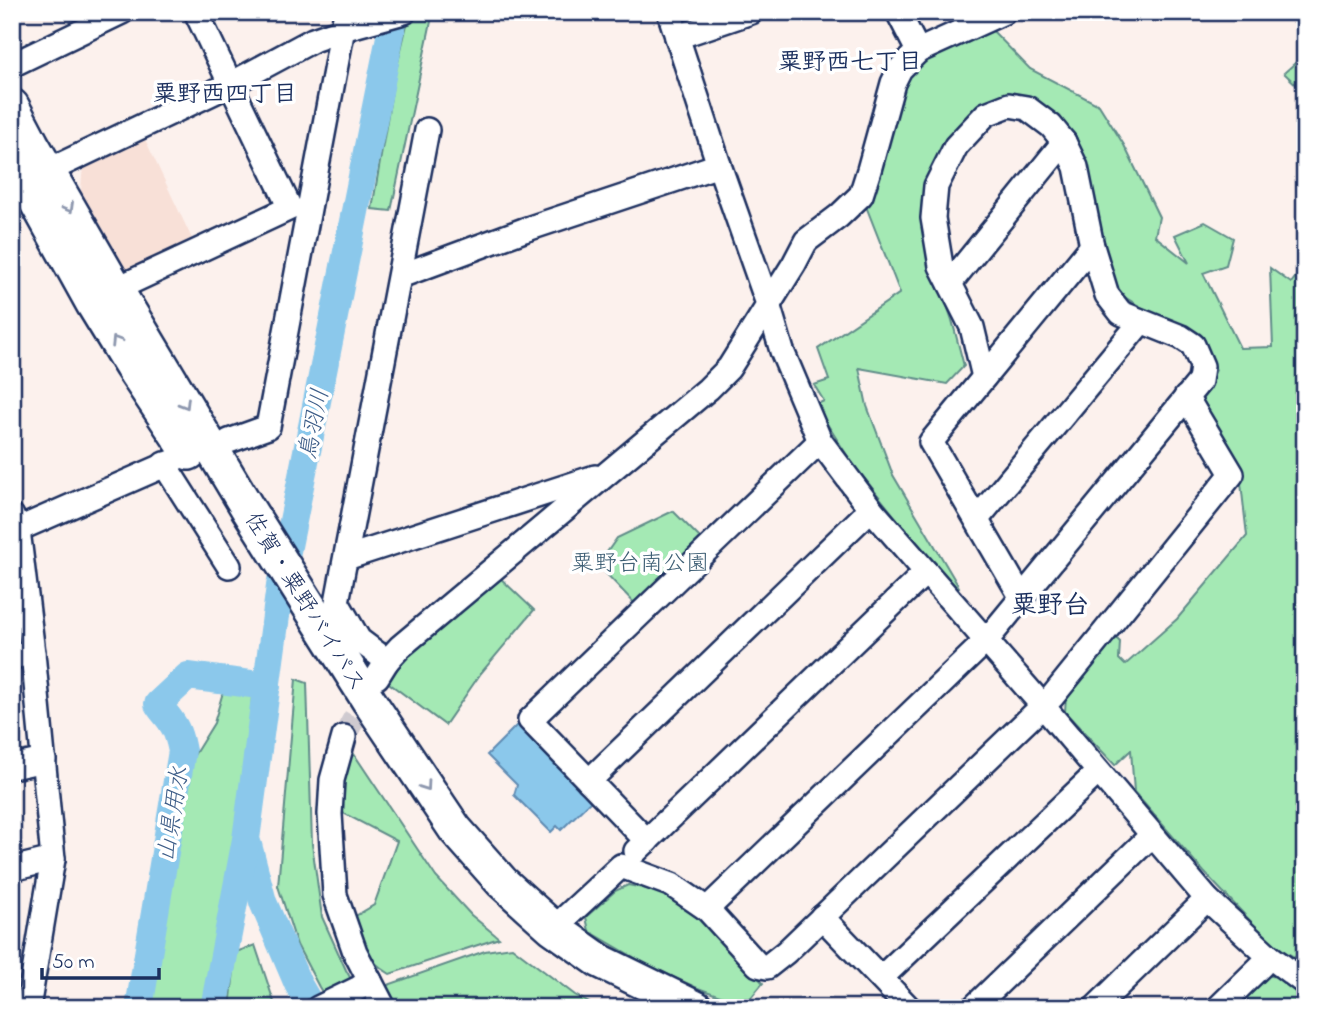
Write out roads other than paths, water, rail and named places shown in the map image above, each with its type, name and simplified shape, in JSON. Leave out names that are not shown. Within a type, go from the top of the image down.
[{"type":"highway","name":"佐賀・粟野バイパス","points":[[12,106],[24,175],[93,304],[183,442],[237,554],[336,688],[413,808],[486,894],[521,926],[567,962],[608,988],[647,1008]]},
{"type":"highway","name":"佐賀・粟野バイパス","points":[[24,175],[116,289],[248,509],[405,756],[455,829],[502,882],[552,927],[600,961],[696,1008]]},
{"type":"street","points":[[12,65],[122,12]]},
{"type":"street","points":[[196,12],[298,215]]},
{"type":"street","points":[[24,175],[230,84],[346,23],[404,12]]},
{"type":"street","points":[[669,12],[782,351],[820,442],[871,509],[1207,899],[1269,956],[1305,983]]},
{"type":"street","points":[[677,37],[751,12]]},
{"type":"street","points":[[898,12],[918,51]]},
{"type":"street","points":[[427,130],[337,602],[359,640],[382,669],[400,647],[708,389],[729,368],[806,241],[839,216],[860,195],[893,83],[900,69],[918,51],[1004,12]]},
{"type":"street","points":[[229,441],[268,426],[298,215],[346,23]]},
{"type":"street","points":[[707,909],[986,641],[1200,381],[1202,366],[1193,345],[1181,337],[1121,313],[1107,295],[1092,246],[1076,167],[1065,142],[1051,126],[1027,108],[1009,105],[986,114],[956,146],[936,186],[933,218],[941,266],[972,327],[984,377]]},
{"type":"street","points":[[950,283],[1065,142]]},
{"type":"street","points":[[400,276],[524,230],[719,164]]},
{"type":"street","points":[[116,289],[298,215]]},
{"type":"street","points":[[1022,598],[931,442],[1092,246]]},
{"type":"street","points":[[977,519],[1141,322]]},
{"type":"street","points":[[621,866],[672,885],[707,909],[758,965],[768,967],[1052,697],[1232,474],[1186,397]]},
{"type":"street","points":[[647,841],[530,720],[820,442]]},
{"type":"street","points":[[28,1008],[53,859],[44,760],[23,655],[14,526],[168,463],[237,554]]},
{"type":"street","points":[[346,558],[608,473]]},
{"type":"street","points":[[589,781],[871,509]]},
{"type":"street","points":[[552,927],[621,866],[926,572]]},
{"type":"street","points":[[344,737],[332,780],[330,814],[335,895],[365,985],[384,1008]]},
{"type":"street","points":[[12,767],[44,760]]},
{"type":"street","points":[[881,978],[1098,772]]},
{"type":"street","points":[[972,1008],[1152,835]]},
{"type":"street","points":[[12,869],[53,859]]},
{"type":"street","points":[[1095,1008],[1207,899]]},
{"type":"street","points":[[822,917],[909,1008]]},
{"type":"street","points":[[1218,1008],[1269,956]]},
{"type":"street","points":[[318,1008],[365,985]]},
{"type":"water","points":[[517,725],[591,801],[561,830],[557,826],[551,832],[514,795],[517,785],[487,755]]},
{"type":"waterway","name":"鳥羽川","points":[[214,1008],[246,839],[280,586],[395,12]]},
{"type":"waterway","name":"山県用水","points":[[139,1008],[182,751],[176,729],[158,704],[188,676],[267,686]]},
{"type":"waterway","name":"鳥羽川","points":[[248,845],[263,902],[298,984],[312,1008]]},
{"type":"tunnel","points":[[344,737],[372,686]]},
{"type":"district","name":"粟野西七丁目","points":[[850,61]]},
{"type":"district","name":"粟野西四丁目","points":[[225,93]]},
{"type":"district","name":"粟野台","points":[[1050,604]]},
{"type":"park label","name":"粟野台南公園","points":[[640,562]]}]
